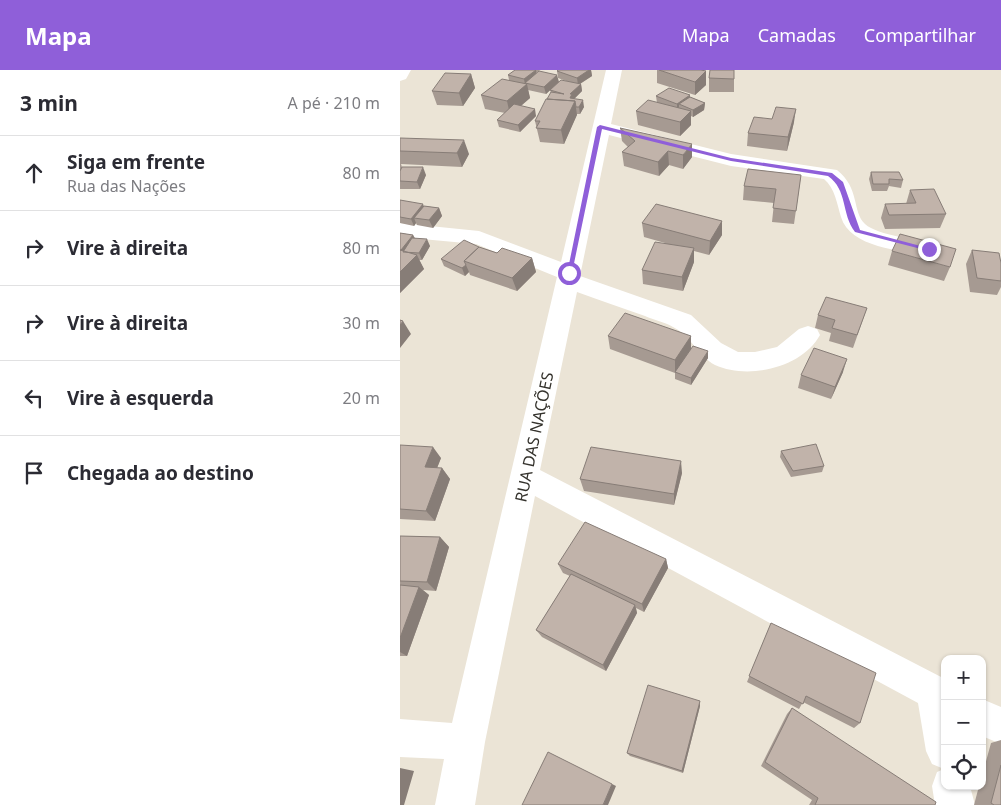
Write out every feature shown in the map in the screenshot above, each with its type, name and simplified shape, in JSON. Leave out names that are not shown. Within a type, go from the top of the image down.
[{"type":"street","points":[[400,76],[403,70]]},
{"type":"street","name":"RUA DAS NAÇÕES","points":[[455,805],[466,742],[526,477],[600,127],[614,70]]},
{"type":"street","points":[[600,127],[731,160],[830,174],[840,182],[854,226],[858,231],[929,249]]},
{"type":"street","points":[[400,230],[480,238],[568,276],[683,321],[712,350],[724,358],[738,362],[755,362],[785,354],[808,335]]},
{"type":"street","points":[[526,477],[939,696],[944,745]]},
{"type":"street","points":[[986,719],[1001,726]]},
{"type":"street","points":[[400,738],[466,742]]},
{"type":"street","points":[[952,790],[955,805]]},
{"type":"building","points":[[515,70],[536,70],[524,79],[508,75]]},
{"type":"building","points":[[558,70],[589,70],[577,78]]},
{"type":"building","points":[[659,70],[701,70],[706,71],[695,82]]},
{"type":"building","points":[[710,70],[734,70],[734,79],[709,78]]},
{"type":"building","points":[[539,71],[557,75],[544,87],[525,83]]},
{"type":"building","points":[[445,73],[471,74],[459,93],[432,91]]},
{"type":"building","points":[[502,79],[527,84],[507,101],[481,95]]},
{"type":"building","points":[[561,80],[581,84],[570,94],[572,94],[570,98],[583,100],[579,107],[576,107],[575,101],[547,99],[551,92],[564,94],[550,90]]},
{"type":"building","points":[[669,88],[690,95],[677,104],[656,96]]},
{"type":"building","points":[[690,97],[705,103],[693,110],[679,104]]},
{"type":"building","points":[[546,99],[575,101],[561,130],[536,128],[540,121],[535,121]]},
{"type":"building","points":[[648,100],[691,111],[680,122],[636,111]]},
{"type":"building","points":[[514,104],[535,109],[518,125],[497,120]]},
{"type":"building","points":[[776,107],[796,109],[788,137],[748,133],[754,117],[772,119]]},
{"type":"building","points":[[620,128],[692,144],[683,155],[668,151],[658,162],[622,152],[635,141]]},
{"type":"building","points":[[400,138],[464,140],[457,153],[400,151]]},
{"type":"building","points":[[402,167],[423,167],[417,182],[400,181]]},
{"type":"building","points":[[748,169],[801,175],[796,211],[773,208],[776,189],[744,186]]},
{"type":"building","points":[[871,172],[899,172],[903,180],[889,179],[889,184],[873,184]]},
{"type":"building","points":[[934,189],[946,214],[889,215],[885,204],[916,203],[910,190]]},
{"type":"building","points":[[400,200],[423,204],[411,219],[400,217]]},
{"type":"building","points":[[656,204],[722,221],[710,241],[642,223]]},
{"type":"building","points":[[424,206],[439,208],[429,220],[414,218]]},
{"type":"building","points":[[400,233],[413,235],[401,250],[400,250]]},
{"type":"building","points":[[900,234],[956,249],[950,267],[892,251]]},
{"type":"building","points":[[412,238],[427,239],[419,253],[403,252]]},
{"type":"building","points":[[464,240],[479,247],[464,261],[466,265],[462,268],[441,259]]},
{"type":"building","points":[[655,242],[694,248],[682,277],[642,270]]},
{"type":"building","points":[[479,247],[497,253],[502,248],[532,258],[512,278],[464,261]]},
{"type":"building","points":[[400,250],[417,255],[400,272]]},
{"type":"building","points":[[972,250],[999,253],[1001,281],[977,278]]},
{"type":"building","points":[[826,297],[867,308],[857,335],[832,328],[835,320],[818,315]]},
{"type":"building","points":[[625,313],[691,336],[675,360],[608,336]]},
{"type":"building","points":[[693,346],[708,351],[691,378],[675,372]]},
{"type":"building","points":[[814,348],[847,359],[835,387],[801,375]]},
{"type":"building","points":[[816,444],[824,466],[793,471],[781,451]]},
{"type":"building","points":[[400,445],[433,447],[425,467],[442,468],[426,511],[400,509]]},
{"type":"building","points":[[591,447],[681,461],[674,494],[580,479]]},
{"type":"building","points":[[585,522],[666,559],[642,604],[558,564]]},
{"type":"building","points":[[400,536],[440,537],[427,582],[400,581]]},
{"type":"building","points":[[571,574],[635,605],[603,665],[536,630]]},
{"type":"building","points":[[400,585],[419,587],[400,638]]},
{"type":"building","points":[[771,623],[876,673],[860,723],[806,696],[803,704],[749,676]]},
{"type":"building","points":[[648,685],[700,701],[682,771],[627,753]]},
{"type":"building","points":[[792,708],[936,802],[935,805],[815,805],[818,798],[765,762]]},
{"type":"building","points":[[548,752],[612,784],[603,805],[522,805]]},
{"type":"building","points":[[1001,765],[1001,805],[994,805],[991,803]]},
{"type":"route","points":[[569,273],[600,127],[731,160],[830,174],[840,182],[854,226],[858,231],[866,235],[929,249]]}]
